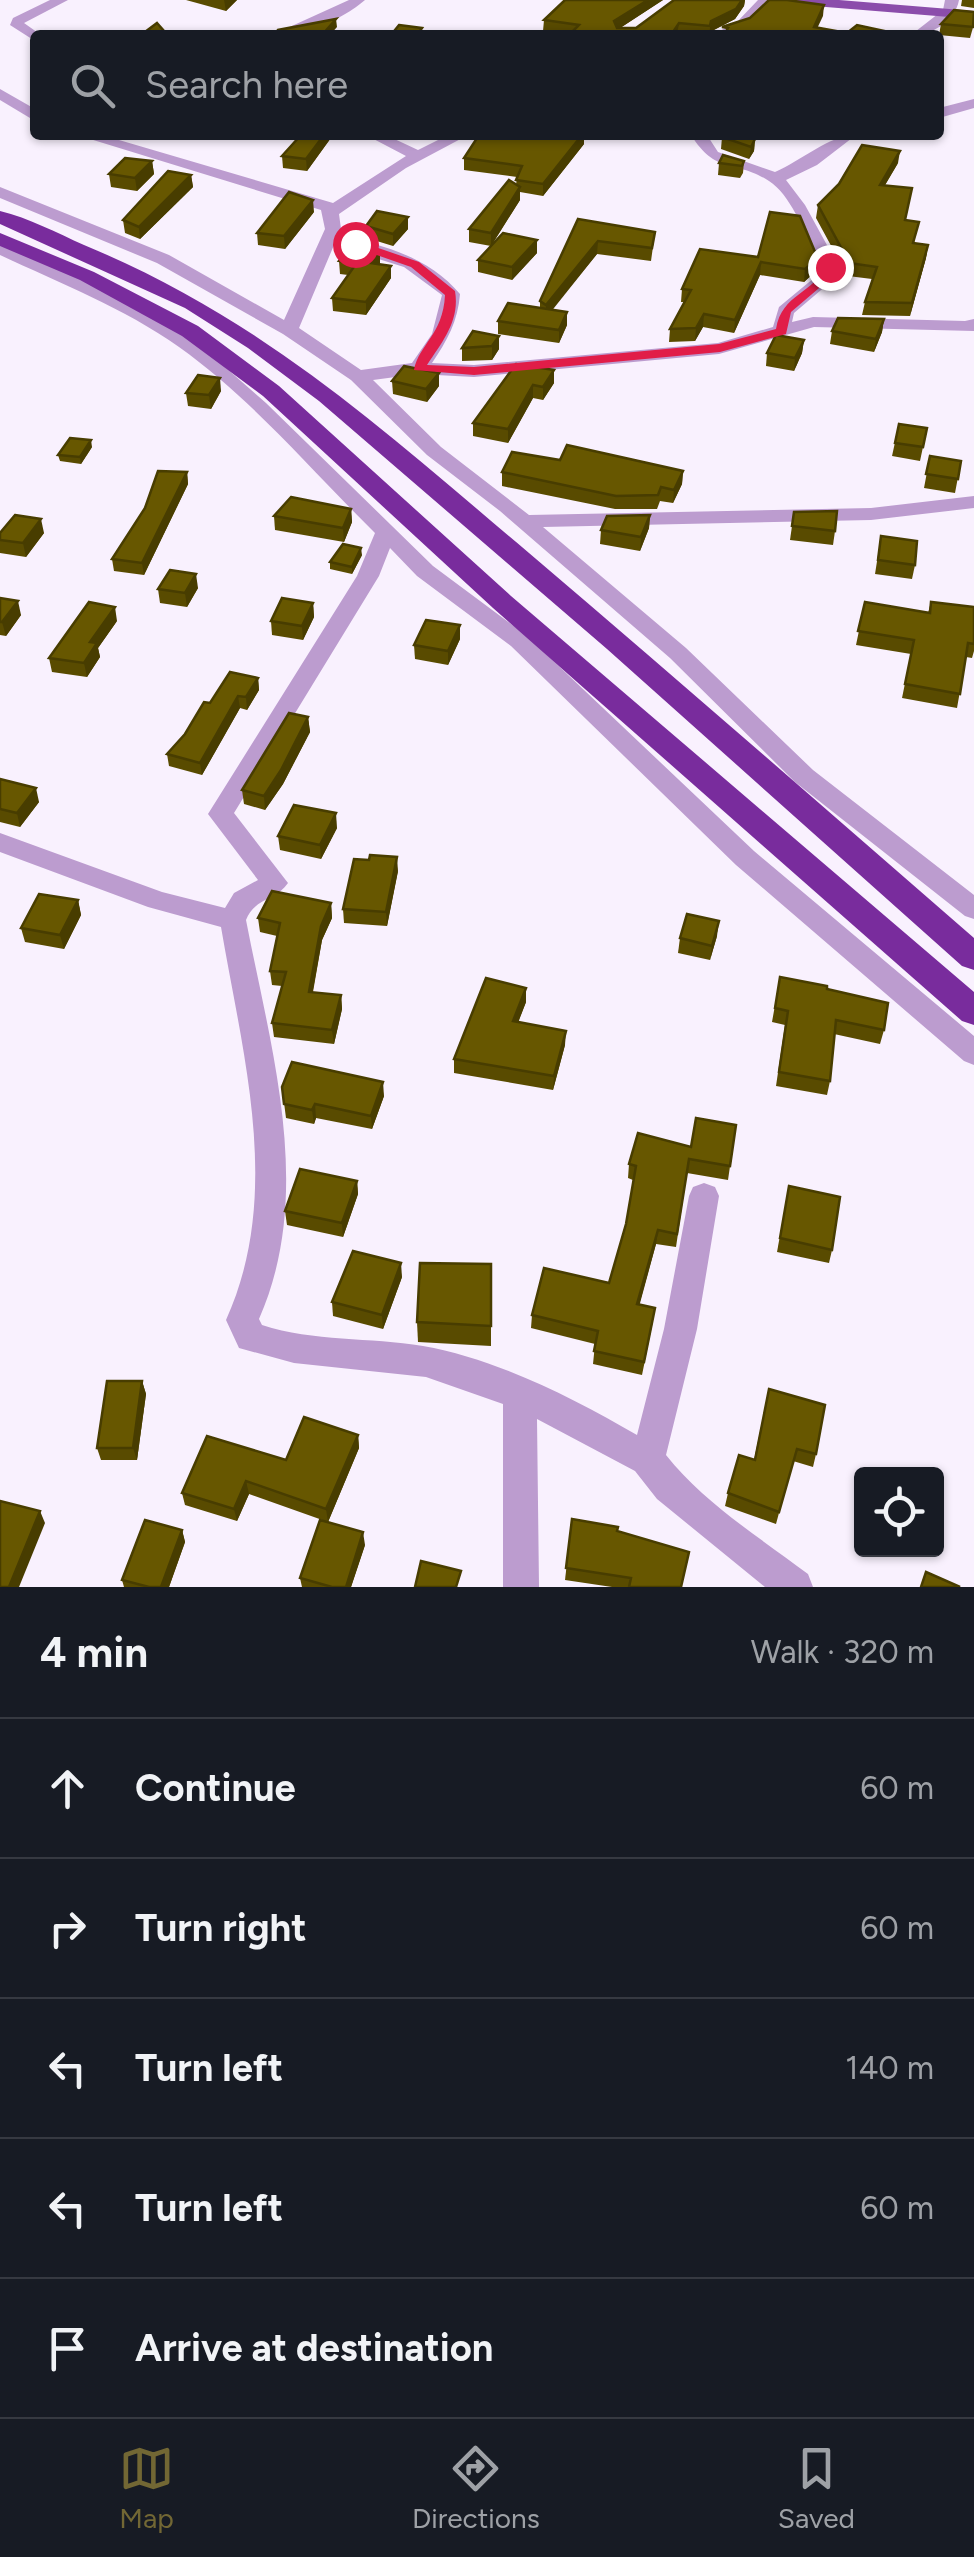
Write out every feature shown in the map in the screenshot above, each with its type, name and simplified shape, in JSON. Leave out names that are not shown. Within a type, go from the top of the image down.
[{"type":"highway","points":[[0,217],[109,263],[218,318],[301,379],[543,578],[974,957]]},
{"type":"highway","points":[[0,239],[86,276],[190,331],[271,391],[502,602],[974,1012]]},
{"type":"main road","points":[[789,0],[951,6],[974,15]]},
{"type":"street","points":[[30,35],[16,25],[18,21],[60,0]]},
{"type":"street","points":[[292,30],[337,13],[358,0]]},
{"type":"street","points":[[730,30],[742,25],[766,0]]},
{"type":"street","points":[[924,30],[951,6]]},
{"type":"street","points":[[0,92],[30,113]]},
{"type":"street","points":[[944,112],[974,103]]},
{"type":"street","points":[[102,140],[330,207],[333,229],[289,330]]},
{"type":"street","points":[[384,140],[418,156]]},
{"type":"street","points":[[331,212],[450,140]]},
{"type":"street","points":[[703,140],[712,155],[776,178],[797,205],[830,267],[828,275],[785,311],[782,331]]},
{"type":"street","points":[[776,178],[811,162],[841,140]]},
{"type":"street","points":[[0,192],[163,258],[289,330],[358,376],[434,452],[524,522],[678,653],[804,776],[974,909]]},
{"type":"street","points":[[328,239],[415,264],[451,294],[450,314],[442,335],[418,368]]},
{"type":"street","points":[[0,249],[113,300],[186,343],[259,407],[424,571],[519,641],[745,858],[974,1053]]},
{"type":"street","points":[[358,376],[418,368],[474,371],[720,348],[814,322],[967,327],[974,324]]},
{"type":"street","points":[[524,522],[870,514],[974,502]]},
{"type":"street","points":[[386,531],[368,576],[221,814],[276,884],[249,894],[238,904],[234,920],[270,1133],[271,1215],[262,1273],[242,1320],[251,1337],[280,1348],[425,1362],[474,1375],[590,1427],[646,1459],[668,1487],[795,1587]]},
{"type":"street","points":[[0,842],[157,900],[234,920]]},
{"type":"street","points":[[646,1459],[659,1422],[689,1288],[704,1196]]},
{"type":"street","points":[[520,1395],[521,1587]]},
{"type":"building","points":[[565,0],[648,0],[614,21],[617,28],[636,28],[674,0],[742,0],[736,9],[711,21],[710,26],[679,23],[674,30],[574,30],[579,25],[544,20]]},
{"type":"building","points":[[769,0],[824,5],[814,27],[830,30],[722,27],[750,18]]},
{"type":"building","points":[[954,10],[974,12],[973,27],[941,24]]},
{"type":"building","points":[[336,19],[326,30],[278,30]]},
{"type":"building","points":[[399,25],[422,28],[421,30],[395,30]]},
{"type":"building","points":[[857,25],[880,30],[851,30]]},
{"type":"building","points":[[296,140],[320,140],[306,159],[282,156]]},
{"type":"building","points":[[476,140],[578,140],[543,184],[516,180],[522,166],[464,158]]},
{"type":"building","points":[[731,140],[754,140],[751,147]]},
{"type":"building","points":[[862,145],[900,151],[880,185],[912,188],[905,220],[919,222],[913,243],[928,245],[912,303],[865,302],[877,267],[842,262],[844,253],[818,205],[839,184]]},
{"type":"building","points":[[723,155],[744,161],[742,166],[719,163]]},
{"type":"building","points":[[125,158],[152,161],[135,178],[109,174]]},
{"type":"building","points":[[168,171],[191,175],[139,227],[123,220]]},
{"type":"building","points":[[509,180],[520,187],[491,233],[469,229]]},
{"type":"building","points":[[289,192],[313,200],[284,236],[257,233]]},
{"type":"building","points":[[377,211],[408,217],[393,234],[366,226]]},
{"type":"building","points":[[770,212],[800,216],[818,259],[805,269],[761,262],[735,320],[704,314],[696,328],[670,329],[691,290],[682,289],[700,249],[758,257]]},
{"type":"building","points":[[578,219],[655,232],[652,248],[598,241],[546,305],[540,301]]},
{"type":"building","points":[[503,233],[537,240],[512,267],[478,260]]},
{"type":"building","points":[[353,243],[380,251],[371,263],[391,266],[366,302],[332,298],[356,264],[339,261]]},
{"type":"building","points":[[508,303],[567,312],[559,330],[498,321]]},
{"type":"building","points":[[838,318],[884,319],[876,339],[832,331]]},
{"type":"building","points":[[473,331],[499,336],[492,346],[462,348]]},
{"type":"building","points":[[776,335],[804,340],[795,358],[767,353]]},
{"type":"building","points":[[516,364],[554,370],[543,387],[533,385],[508,429],[473,423]]},
{"type":"building","points":[[404,366],[439,373],[426,389],[392,381]]},
{"type":"building","points":[[198,375],[220,378],[209,395],[186,393]]},
{"type":"building","points":[[899,424],[927,428],[923,447],[895,443]]},
{"type":"building","points":[[70,438],[91,440],[80,457],[58,455]]},
{"type":"building","points":[[567,445],[683,471],[674,490],[661,487],[658,495],[616,496],[502,472],[512,452],[560,460]]},
{"type":"building","points":[[930,456],[961,461],[958,479],[926,474]]},
{"type":"building","points":[[158,471],[187,472],[142,563],[112,559],[145,508]]},
{"type":"building","points":[[291,497],[351,509],[343,528],[274,516]]},
{"type":"building","points":[[837,511],[835,531],[792,526],[794,512]]},
{"type":"building","points":[[15,515],[41,519],[23,543],[0,540],[0,533]]},
{"type":"building","points":[[650,515],[641,537],[601,530],[607,516]]},
{"type":"building","points":[[881,536],[917,541],[915,565],[878,560]]},
{"type":"building","points":[[343,544],[361,548],[352,567],[330,562]]},
{"type":"building","points":[[170,570],[196,574],[185,593],[158,589]]},
{"type":"building","points":[[0,598],[18,601],[2,622],[0,622]]},
{"type":"building","points":[[282,598],[313,603],[302,626],[271,621]]},
{"type":"building","points":[[89,602],[115,607],[90,642],[97,643],[84,663],[49,658]]},
{"type":"building","points":[[865,602],[930,613],[931,602],[974,607],[974,644],[968,643],[960,694],[905,684],[914,640],[858,631]]},
{"type":"building","points":[[426,620],[460,625],[448,651],[414,645]]},
{"type":"building","points":[[230,672],[258,678],[246,697],[238,696],[200,763],[167,754],[185,734],[204,702],[210,703]]},
{"type":"building","points":[[289,713],[308,717],[281,770],[264,796],[242,790]]},
{"type":"building","points":[[0,779],[36,788],[17,813],[0,809]]},
{"type":"building","points":[[294,805],[336,813],[320,845],[278,836]]},
{"type":"building","points":[[370,855],[397,857],[386,912],[343,909],[354,859],[369,860]]},
{"type":"building","points":[[272,891],[331,903],[321,926],[309,992],[341,995],[332,1030],[272,1023],[286,972],[270,971],[280,923],[258,918]]},
{"type":"building","points":[[39,894],[78,900],[60,935],[21,928]]},
{"type":"building","points":[[687,914],[719,921],[712,946],[680,938]]},
{"type":"building","points":[[780,977],[888,1003],[884,1030],[836,1020],[830,1081],[779,1072],[788,1011],[775,1008]]},
{"type":"building","points":[[486,978],[526,988],[513,1021],[566,1031],[554,1076],[454,1059]]},
{"type":"building","points":[[292,1062],[383,1082],[371,1116],[315,1104],[312,1110],[284,1104],[282,1087]]},
{"type":"building","points":[[696,1118],[736,1125],[730,1166],[689,1159],[677,1234],[658,1230],[637,1304],[655,1308],[644,1362],[594,1351],[598,1331],[532,1315],[544,1268],[609,1283],[626,1224],[636,1166],[629,1164],[638,1133],[691,1147]]},
{"type":"building","points":[[300,1169],[357,1181],[342,1223],[285,1211]]},
{"type":"building","points":[[789,1186],[840,1197],[832,1250],[780,1238]]},
{"type":"building","points":[[353,1251],[401,1263],[382,1315],[332,1302]]},
{"type":"building","points":[[420,1263],[491,1264],[491,1326],[417,1322]]},
{"type":"building","points":[[107,1381],[142,1381],[133,1448],[97,1448]]},
{"type":"building","points":[[769,1389],[825,1405],[816,1454],[797,1449],[779,1512],[728,1493],[739,1455],[755,1460]]},
{"type":"building","points":[[304,1417],[358,1435],[326,1509],[246,1481],[234,1509],[182,1493],[207,1436],[286,1460]]},
{"type":"building","points":[[0,1501],[40,1511],[9,1587],[0,1587]]},
{"type":"building","points":[[572,1519],[618,1527],[617,1531],[689,1552],[681,1587],[629,1587],[631,1578],[566,1568]]},
{"type":"building","points":[[145,1520],[182,1530],[161,1587],[122,1580]]},
{"type":"building","points":[[320,1520],[363,1532],[346,1587],[300,1578]]},
{"type":"building","points":[[421,1561],[461,1571],[456,1587],[415,1587]]},
{"type":"building","points":[[926,1572],[960,1587],[921,1587]]},
{"type":"route","points":[[355,244],[415,264],[439,280],[451,294],[450,314],[442,335],[418,368],[474,371],[720,348],[782,331],[785,311],[828,275],[830,267]]}]
